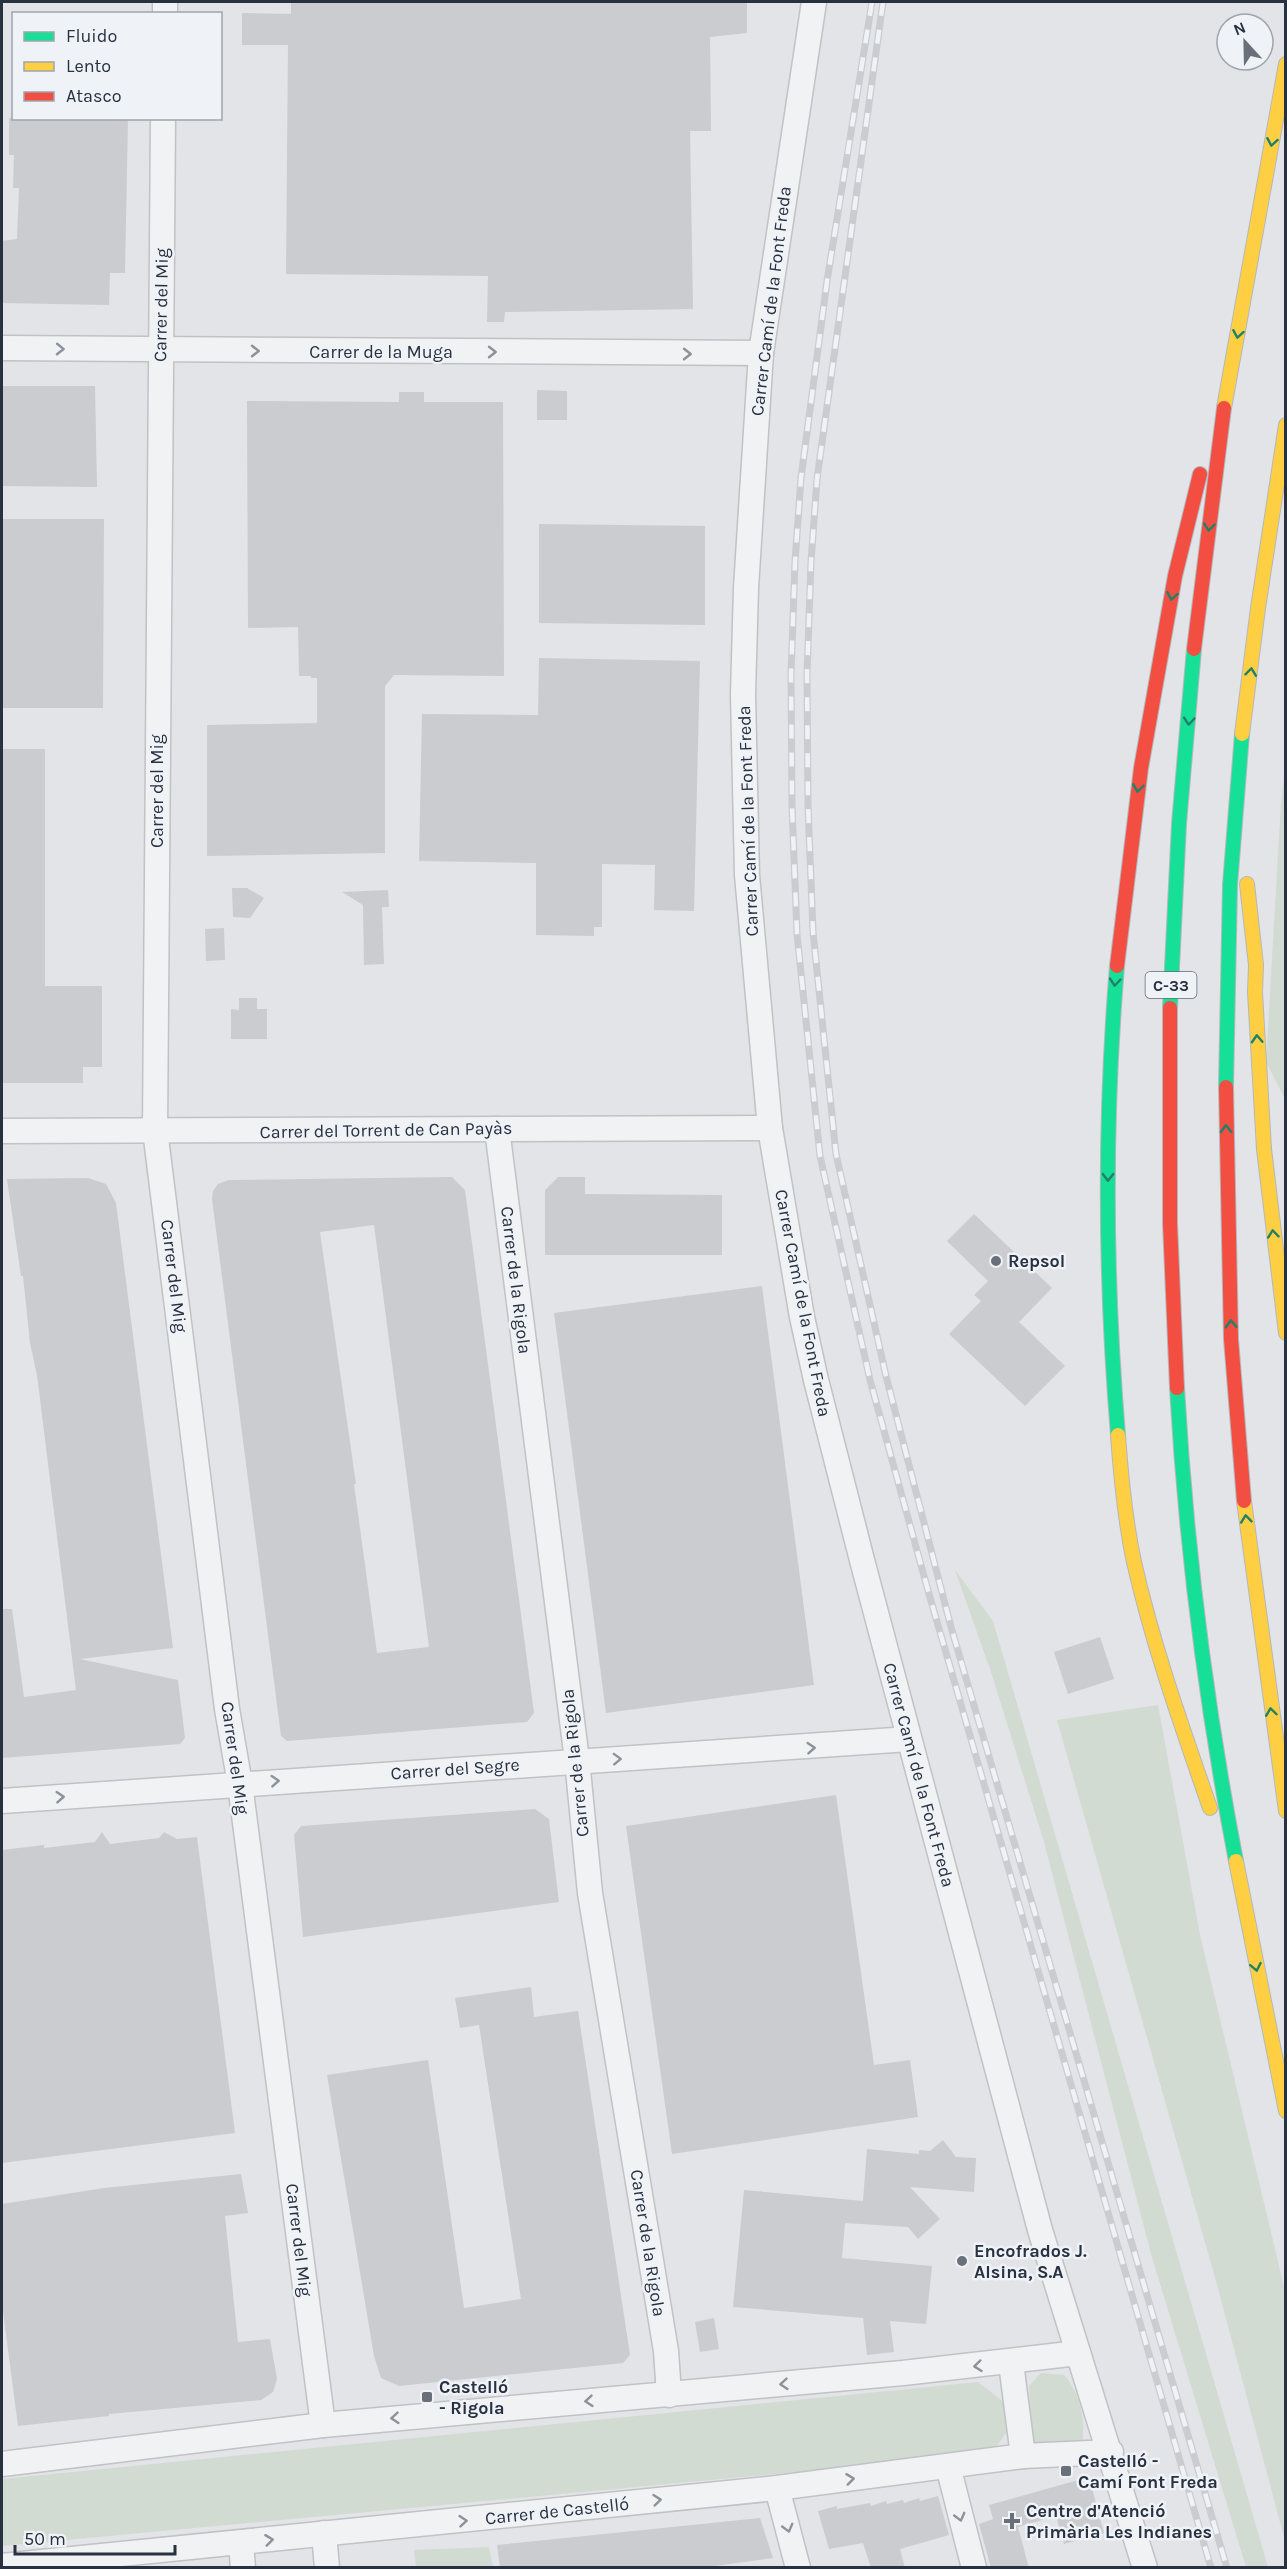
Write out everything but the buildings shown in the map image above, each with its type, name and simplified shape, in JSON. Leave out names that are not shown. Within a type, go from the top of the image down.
[{"type":"highway","name":"C-33","points":[[1286,64],[1230,378],[1213,491],[1179,823],[1172,959],[1169,1101],[1172,1295],[1181,1460],[1198,1626],[1213,1729],[1245,1909],[1286,2111]]},
{"type":"highway","points":[[1230,378],[1186,518],[1141,765],[1122,908],[1113,1011],[1107,1231],[1109,1316],[1117,1429],[1126,1515],[1134,1563],[1180,1721],[1245,1909]]},
{"type":"highway","points":[[1286,425],[1260,590],[1236,793],[1228,944],[1226,1058],[1228,1275],[1238,1441],[1256,1604],[1286,1811]]},
{"type":"highway","points":[[1236,793],[1256,965],[1255,992],[1264,1149],[1286,1334]]},
{"type":"street","name":"Carrer Camí de la Font Freda","points":[[814,2],[761,353],[746,588],[743,694],[744,798],[748,887],[770,1128],[802,1317],[816,1380],[909,1740],[1016,2140],[1078,2353],[1111,2452],[1145,2568]]},
{"type":"street","name":"Carrer del Mig","points":[[163,120],[155,1130],[227,1709],[240,1784],[323,2425]]},
{"type":"street","name":"Carrer de la Muga","points":[[2,348],[761,353]]},
{"type":"street","name":"Carrer de la Rigola","points":[[497,1128],[577,1760],[590,1893],[666,2351],[669,2394]]},
{"type":"street","name":"Carrer del Torrent de Can Payàs","points":[[2,1131],[770,1128]]},
{"type":"street","name":"Carrer del Segre","points":[[2,1801],[577,1760],[909,1740]]},
{"type":"street","points":[[2,2464],[323,2425],[1011,2363],[1078,2353]]},
{"type":"street","points":[[1011,2363],[1023,2456]]},
{"type":"street","name":"Carrer de Castelló","points":[[2,2566],[777,2488],[1023,2456],[1111,2452]]},
{"type":"street","points":[[948,2466],[974,2568]]},
{"type":"street","points":[[777,2488],[798,2568]]},
{"type":"street","points":[[324,2533],[327,2568]]},
{"type":"street","points":[[241,2543],[243,2568]]},
{"type":"shaded area","points":[[1285,767],[1285,1099],[1266,1062]]},
{"type":"shaded area","points":[[955,1570],[993,1621],[1268,2567],[1246,2567],[1151,2254],[1044,1842],[991,1672]]},
{"type":"shaded area","points":[[1158,1705],[1200,1935],[1285,2291],[1285,2541],[1216,2281],[1057,1720]]},
{"type":"shaded area","points":[[1041,2373],[1064,2375],[1070,2382],[1078,2398],[1082,2416],[1082,2444],[1035,2444],[1031,2426],[1029,2386]]},
{"type":"shaded area","points":[[978,2382],[1005,2403],[1008,2430],[991,2454],[2,2546],[2,2479]]},
{"type":"shaded area","points":[[489,2547],[493,2567],[416,2567],[414,2550]]},
{"type":"railway","points":[[872,2],[827,281],[801,478],[795,562],[791,675],[792,806],[797,934],[820,1156],[870,1380],[929,1594],[1211,2568]]},
{"type":"railway","points":[[883,2],[817,479],[811,562],[807,675],[808,805],[813,932],[836,1154],[886,1376],[951,1627],[1227,2568]]},
{"type":"traffic: fast","points":[[1170,1008],[1179,824],[1194,649]]},
{"type":"traffic: fast","points":[[1226,1087],[1230,885],[1242,734]]},
{"type":"traffic: fast","points":[[1117,966],[1110,1083],[1108,1200],[1111,1318],[1118,1435]]},
{"type":"traffic: fast","points":[[1177,1388],[1186,1507],[1199,1626],[1215,1744],[1236,1861]]},
{"type":"traffic: slow","points":[[1224,408],[1286,64]]},
{"type":"traffic: slow","points":[[1242,734],[1258,608],[1286,425]]},
{"type":"traffic: slow","points":[[1247,884],[1256,965],[1255,992],[1264,1149],[1286,1333]]},
{"type":"traffic: slow","points":[[1118,1435],[1126,1515],[1134,1562],[1169,1686],[1210,1808]]},
{"type":"traffic: slow","points":[[1244,1501],[1286,1811]]},
{"type":"traffic: slow","points":[[1236,1861],[1286,2111]]},
{"type":"traffic: jam","points":[[1194,649],[1224,408]]},
{"type":"traffic: jam","points":[[1117,966],[1141,768],[1175,576],[1200,474]]},
{"type":"traffic: jam","points":[[1170,1008],[1170,1223],[1177,1388]]},
{"type":"traffic: jam","points":[[1226,1087],[1231,1339],[1244,1501]]},
{"type":"place","name":"Repsol","points":[[996,1261]]},
{"type":"place","name":"Encofrados J. Alsina, S.A","points":[[962,2261]]},
{"type":"place","name":"Castelló - Rigola","points":[[427,2397]]},
{"type":"place","name":"Castelló - Camí Font Freda","points":[[1066,2471]]},
{"type":"place","name":"Centre d'Atenció Primària Les Indianes","points":[[1012,2521]]}]
